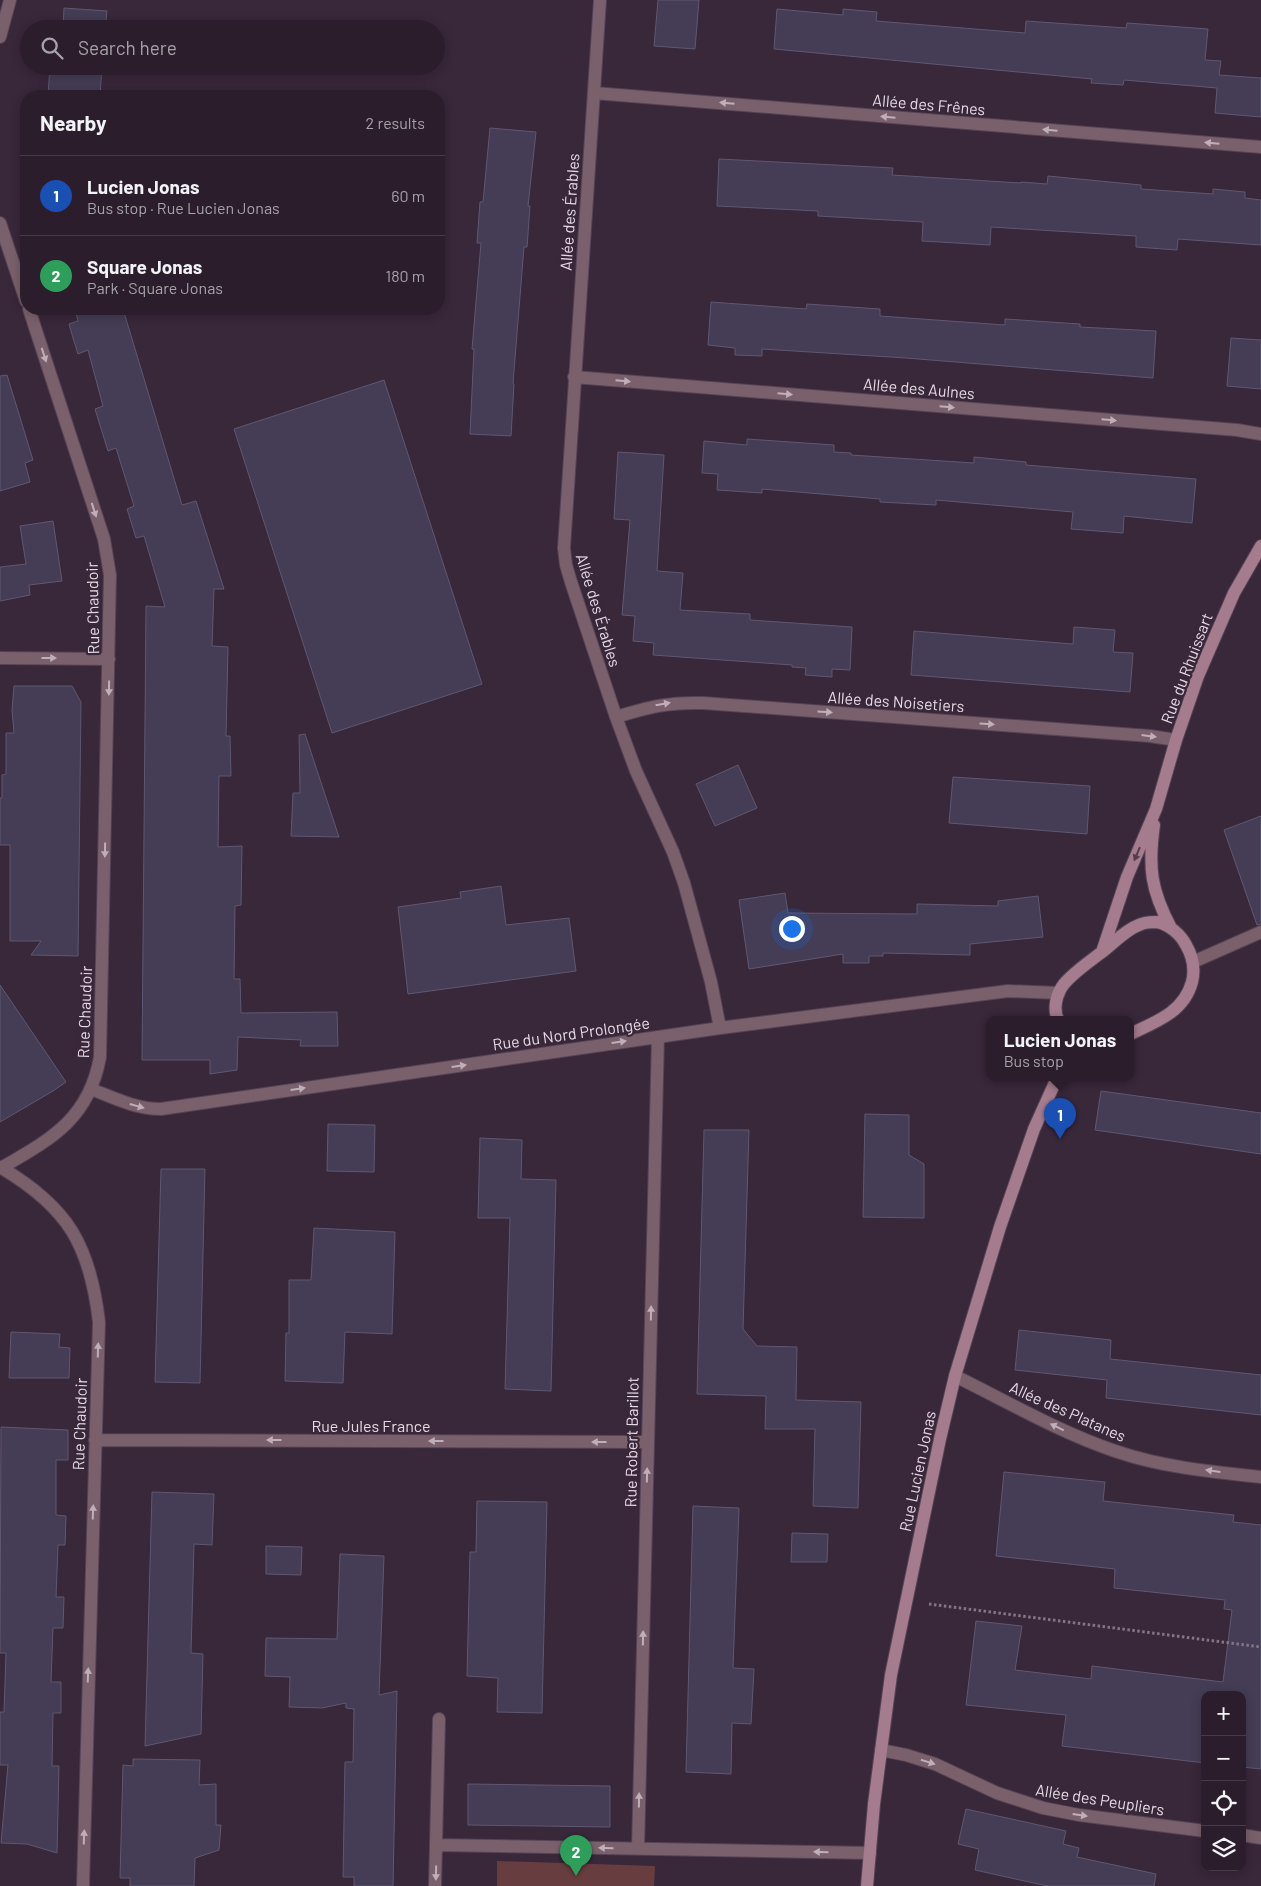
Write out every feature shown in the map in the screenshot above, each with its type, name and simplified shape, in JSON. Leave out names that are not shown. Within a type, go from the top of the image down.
[{"type":"street","points":[[0,37],[10,0]]},
{"type":"street","name":"Allée des Érables","points":[[600,0],[563,533],[566,565],[616,717],[636,771],[673,852],[684,883],[711,982],[720,1028]]},
{"type":"street","name":"Allée des Frênes","points":[[594,93],[1261,147]]},
{"type":"street","points":[[0,224],[20,283]]},
{"type":"street","name":"Rue Chaudoir","points":[[31,315],[104,539],[110,575],[100,1057],[97,1076],[83,1104],[61,1129],[45,1142],[0,1168],[46,1198],[60,1213],[86,1256],[92,1278],[99,1322],[83,1886]]},
{"type":"street","name":"Allée des Aulnes","points":[[574,377],[1227,429],[1261,434]]},
{"type":"street","name":"Rue du Rhuissart","points":[[1102,952],[1127,877],[1156,809],[1176,740],[1198,676],[1221,620],[1238,585],[1261,546]]},
{"type":"street","points":[[0,658],[109,659]]},
{"type":"street","name":"Allée des Noisetiers","points":[[616,717],[652,706],[672,703],[703,703],[1150,736],[1176,740]]},
{"type":"street","name":"Rue du Rhuissart","points":[[1156,809],[1150,858],[1156,897],[1171,928],[1186,944],[1193,962]]},
{"type":"street","points":[[1057,1016],[1055,1010],[1060,993],[1064,985],[1077,971],[1140,924],[1156,922],[1171,928]]},
{"type":"street","points":[[1134,1032],[1170,1014],[1186,999],[1193,977],[1193,962],[1261,932]]},
{"type":"street","name":"Rue du Nord Prolongée","points":[[92,1089],[134,1106],[160,1109],[720,1028],[1008,991],[1060,993]]},
{"type":"street","name":"Rue Robert Barillot","points":[[638,1849],[658,1036]]},
{"type":"street","name":"Rue Lucien Jonas","points":[[867,1886],[891,1675],[933,1467],[956,1376],[1016,1179],[1034,1128],[1057,1081]]},
{"type":"street","name":"Allée des Platanes","points":[[956,1376],[1058,1427],[1115,1451],[1134,1457],[1191,1468],[1261,1477]]},
{"type":"street","name":"Rue Jules France","points":[[95,1440],[647,1442]]},
{"type":"street","points":[[435,1886],[439,1719]]},
{"type":"street","name":"Allée des Peupliers","points":[[881,1750],[935,1764],[997,1793],[1043,1808],[1079,1815],[1201,1830]]},
{"type":"street","points":[[1246,1836],[1261,1838]]},
{"type":"street","points":[[436,1845],[870,1853]]},
{"type":"path","points":[[906,1601],[1261,1648]]},
{"type":"shaded area","points":[[497,1861],[655,1866],[654,1886],[497,1886]]},
{"type":"building","points":[[658,0],[699,0],[695,49],[654,46]]},
{"type":"building","points":[[64,8],[107,11],[106,20],[63,20]]},
{"type":"building","points":[[777,9],[843,15],[843,9],[877,12],[876,21],[1025,33],[1026,21],[1126,28],[1127,23],[1208,29],[1205,60],[1221,61],[1219,75],[1261,78],[1261,117],[1215,113],[1217,88],[1124,80],[1123,85],[1091,83],[1092,79],[774,49]]},
{"type":"building","points":[[49,75],[101,75],[100,90],[48,90]]},
{"type":"building","points":[[490,128],[536,132],[528,206],[530,206],[527,247],[524,247],[513,383],[511,436],[470,434],[474,349],[472,349],[481,243],[477,243],[480,202],[483,202]]},
{"type":"building","points":[[719,159],[893,168],[892,175],[1047,184],[1048,176],[1141,185],[1141,189],[1213,194],[1213,189],[1245,192],[1245,198],[1261,200],[1261,245],[1178,239],[1177,250],[1136,247],[1136,236],[991,227],[990,245],[922,241],[923,222],[818,216],[818,211],[717,206]]},
{"type":"building","points":[[711,302],[806,309],[807,304],[880,309],[880,316],[1005,325],[1005,319],[1080,324],[1080,327],[1156,331],[1153,378],[906,358],[762,349],[762,356],[735,355],[735,348],[708,345]]},
{"type":"building","points":[[76,315],[125,315],[182,505],[196,501],[224,589],[214,589],[212,646],[228,647],[226,736],[230,736],[231,776],[219,776],[218,847],[242,846],[241,905],[235,906],[234,979],[240,979],[241,1013],[337,1012],[338,1046],[300,1046],[301,1040],[238,1037],[237,1070],[210,1074],[210,1060],[142,1060],[146,606],[165,607],[144,536],[136,538],[127,509],[134,506],[116,448],[108,451],[95,409],[103,406],[88,350],[78,354],[73,338],[69,324],[78,321]]},
{"type":"building","points":[[1231,338],[1261,340],[1261,389],[1227,386]]},
{"type":"building","points":[[7,375],[33,460],[25,463],[30,482],[0,491],[0,376]]},
{"type":"building","points":[[384,380],[482,684],[332,733],[234,429]]},
{"type":"building","points":[[747,439],[834,445],[834,452],[851,453],[851,455],[974,463],[974,457],[1026,462],[1026,465],[1196,479],[1192,523],[1124,516],[1123,533],[1071,529],[1073,512],[936,500],[936,505],[880,502],[880,499],[762,489],[762,493],[717,490],[718,474],[702,473],[704,441],[747,445]]},
{"type":"building","points":[[618,452],[664,455],[657,571],[683,573],[680,610],[750,614],[750,620],[852,627],[850,670],[832,669],[832,677],[805,675],[806,668],[792,667],[792,665],[653,655],[654,643],[633,641],[635,616],[622,615],[630,520],[614,519]]},
{"type":"building","points":[[53,521],[62,581],[29,585],[30,595],[0,601],[0,567],[26,564],[20,526]]},
{"type":"building","points":[[1074,627],[1115,630],[1113,652],[1133,653],[1130,692],[911,675],[914,631],[1073,644]]},
{"type":"building","points":[[14,686],[72,686],[81,702],[78,956],[31,955],[41,941],[10,941],[10,845],[0,845],[0,798],[2,798],[2,775],[6,774],[6,733],[14,733],[12,710]]},
{"type":"building","points":[[305,734],[339,837],[291,836],[293,793],[300,793],[299,735]]},
{"type":"building","points":[[738,765],[757,808],[715,826],[696,784]]},
{"type":"building","points":[[953,777],[1090,786],[1087,834],[949,823]]},
{"type":"building","points":[[1261,816],[1261,924],[1257,925],[1224,830]]},
{"type":"building","points":[[501,886],[506,925],[569,918],[576,971],[408,994],[398,907],[461,898],[460,892]]},
{"type":"building","points":[[785,893],[788,913],[917,914],[917,904],[998,906],[998,901],[1038,896],[1043,937],[970,944],[970,955],[883,953],[883,956],[869,956],[869,963],[843,963],[843,954],[749,969],[739,900]]},
{"type":"building","points":[[0,985],[66,1082],[0,1122]]},
{"type":"building","points":[[1101,1091],[1261,1113],[1261,1154],[1095,1130]]},
{"type":"building","points":[[865,1114],[909,1115],[909,1155],[924,1164],[924,1218],[863,1217]]},
{"type":"building","points":[[328,1124],[375,1125],[374,1172],[327,1171]]},
{"type":"building","points":[[704,1130],[749,1130],[743,1329],[757,1346],[797,1347],[796,1400],[861,1402],[858,1508],[813,1506],[815,1429],[765,1429],[766,1396],[697,1394]]},
{"type":"building","points":[[480,1138],[522,1140],[521,1179],[556,1180],[551,1391],[505,1389],[510,1218],[478,1218]]},
{"type":"building","points":[[161,1169],[205,1169],[200,1383],[155,1382]]},
{"type":"building","points":[[314,1228],[395,1232],[392,1334],[345,1332],[343,1383],[285,1381],[286,1333],[289,1333],[289,1280],[311,1280]]},
{"type":"building","points":[[1019,1330],[1111,1340],[1110,1359],[1261,1375],[1261,1415],[1106,1398],[1107,1380],[1015,1370]]},
{"type":"building","points":[[11,1332],[60,1334],[59,1347],[70,1348],[69,1378],[9,1378]]},
{"type":"building","points":[[1,1427],[68,1430],[68,1460],[56,1460],[56,1515],[66,1516],[65,1545],[58,1545],[56,1597],[64,1597],[63,1628],[53,1628],[51,1682],[61,1682],[61,1713],[53,1713],[52,1766],[59,1766],[57,1853],[27,1844],[1,1843],[8,1765],[0,1765],[0,1712],[4,1712],[6,1653],[0,1653]]},
{"type":"building","points":[[1004,1472],[1105,1482],[1103,1501],[1234,1515],[1233,1522],[1261,1525],[1261,1769],[1246,1767],[1246,1691],[1201,1691],[1201,1763],[1062,1746],[1066,1715],[966,1705],[976,1621],[1022,1626],[1015,1670],[1091,1679],[1092,1666],[1223,1682],[1232,1610],[1224,1609],[1225,1600],[1114,1588],[1115,1569],[996,1556]]},
{"type":"building","points":[[152,1492],[214,1494],[212,1545],[194,1544],[191,1653],[203,1654],[201,1734],[145,1746]]},
{"type":"building","points":[[477,1501],[547,1502],[542,1713],[497,1712],[498,1678],[467,1676],[470,1552],[476,1552]]},
{"type":"building","points":[[693,1506],[739,1508],[733,1668],[754,1669],[751,1724],[732,1723],[731,1774],[686,1772]]},
{"type":"building","points":[[792,1533],[828,1534],[827,1562],[791,1562]]},
{"type":"building","points":[[266,1546],[302,1547],[301,1575],[266,1574]]},
{"type":"building","points":[[340,1554],[384,1556],[379,1695],[397,1691],[393,1886],[354,1886],[354,1877],[343,1877],[345,1762],[353,1762],[354,1709],[346,1708],[346,1703],[322,1708],[289,1707],[290,1677],[265,1676],[266,1638],[337,1639]]},
{"type":"building","points":[[133,1759],[200,1760],[199,1785],[216,1784],[216,1825],[221,1825],[219,1850],[195,1858],[194,1886],[130,1886],[130,1878],[120,1878],[123,1765],[133,1766]]},
{"type":"building","points":[[468,1784],[610,1786],[610,1827],[468,1825]]},
{"type":"building","points":[[966,1809],[1066,1831],[1063,1844],[1079,1848],[1077,1857],[1156,1874],[1154,1886],[1047,1886],[975,1870],[979,1849],[958,1844]]},
{"type":"place","name":"Lucien Jonas","points":[[1060,1139]]},
{"type":"place","name":"Square Jonas","points":[[576,1876]]}]
